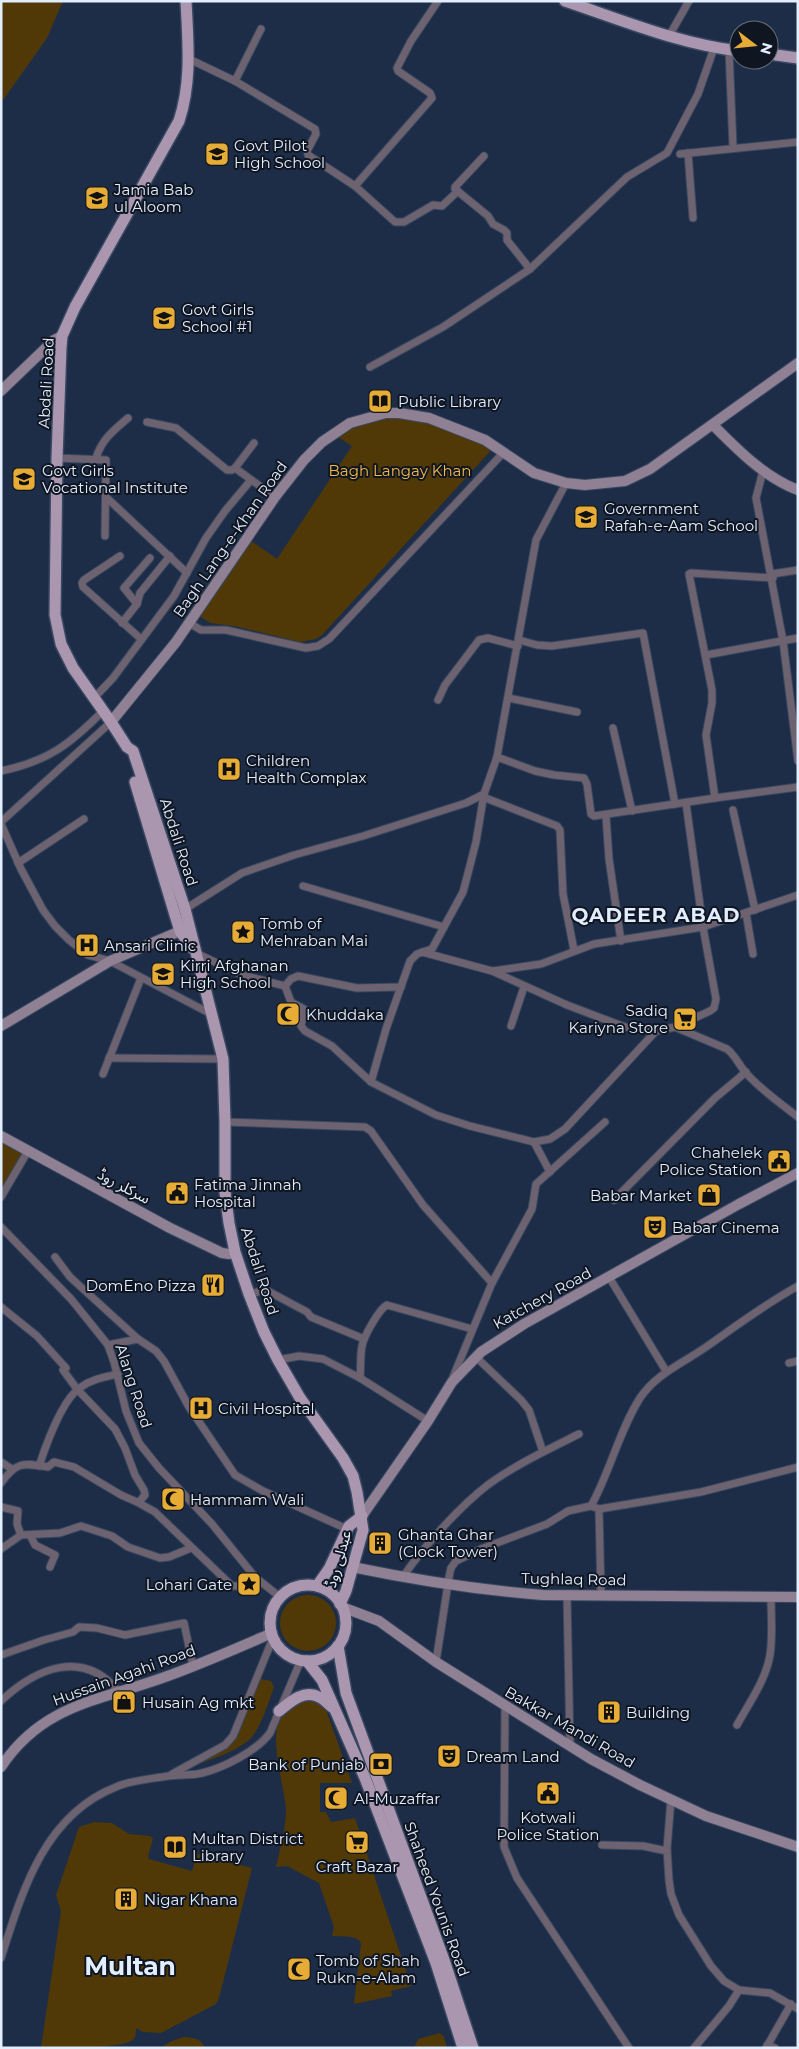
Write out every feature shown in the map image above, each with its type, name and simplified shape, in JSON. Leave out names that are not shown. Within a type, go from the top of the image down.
[{"type":"main road","name":"Abdali Road","points":[[186,1],[189,58],[185,98],[179,121],[75,307],[62,336],[57,458],[54,616],[66,657],[112,722],[127,747],[130,765],[175,915],[185,929],[195,952],[222,1059],[225,1122],[225,1192],[229,1223],[249,1294],[264,1332],[300,1398],[344,1458],[353,1476],[362,1516]]},
{"type":"main road","points":[[565,1],[669,36],[714,48],[729,50]]},
{"type":"main road","points":[[779,55],[794,56]]},
{"type":"main road","name":"Abdali Road","points":[[127,747],[133,751],[185,909],[185,929]]},
{"type":"main road","name":"عبدلی روڈ","points":[[317,1586],[329,1569],[347,1530],[362,1516]]},
{"type":"main road","name":"عبدلی روڈ","points":[[341,1605],[363,1530],[362,1516]]},
{"type":"main road","points":[[317,1586],[330,1593],[341,1605],[345,1627],[338,1646],[327,1656],[304,1661],[284,1653],[272,1636],[270,1618],[280,1597],[297,1587],[317,1586]]},
{"type":"main road","name":"Shaheed Younis Road","points":[[338,1646],[346,1693],[444,1960],[473,2048]]},
{"type":"main road","name":"Shaheed Younis Road","points":[[304,1661],[322,1680],[365,1778],[426,1936],[463,2048]]},
{"type":"main road","points":[[279,1711],[293,1699],[312,1695],[319,1696],[335,1710]]},
{"type":"street","points":[[355,186],[432,98],[430,93],[398,71],[397,68],[411,40],[438,1]]},
{"type":"street","points":[[669,36],[689,1]]},
{"type":"street","points":[[235,81],[261,29]]},
{"type":"street","points":[[370,366],[443,327],[530,269],[627,177],[667,153],[698,94],[714,48]]},
{"type":"street","points":[[189,58],[235,81],[315,130],[316,134],[307,152],[308,155],[355,186],[391,219],[400,223],[434,205],[442,206],[458,191]]},
{"type":"street","points":[[732,147],[734,70]]},
{"type":"street","points":[[680,154],[732,147],[798,142]]},
{"type":"street","points":[[688,152],[693,218]]},
{"type":"street","points":[[484,156],[455,187],[488,216],[493,224],[507,233],[507,240],[530,269]]},
{"type":"street","points":[[1,391],[54,340],[62,336]]},
{"type":"street","points":[[371,1082],[386,1029],[410,961],[422,952],[432,949],[466,881],[476,842],[483,796],[497,757],[536,540],[566,484],[602,484],[625,481],[650,469],[798,363]]},
{"type":"street","name":"Bagh Lang-e-Khan Road","points":[[2,825],[112,722],[170,650],[275,497],[304,460],[322,442],[350,423],[374,415],[399,412],[429,418],[484,440],[534,473],[566,484]]},
{"type":"street","points":[[96,458],[100,445],[108,435],[128,418]]},
{"type":"street","points":[[146,422],[172,426],[227,470],[235,468],[254,443]]},
{"type":"street","points":[[713,425],[764,472],[780,484],[798,490]]},
{"type":"street","points":[[189,623],[201,630],[226,630],[306,648],[318,646],[329,639],[504,452]]},
{"type":"street","points":[[57,458],[96,458],[104,459],[107,462],[105,536]]},
{"type":"street","points":[[235,468],[275,497]]},
{"type":"street","points":[[764,472],[756,498],[772,576],[795,710],[798,761]]},
{"type":"street","points":[[94,698],[114,678],[174,596],[206,538],[225,511],[251,480]]},
{"type":"street","points":[[107,498],[187,573]]},
{"type":"street","points":[[120,556],[84,580],[82,583],[83,587],[141,639]]},
{"type":"street","points":[[122,623],[138,604],[140,593],[170,556]]},
{"type":"street","points":[[138,604],[124,588],[150,558]]},
{"type":"street","points":[[715,798],[706,736],[713,696],[690,574],[772,576],[798,570]]},
{"type":"street","points":[[438,700],[446,685],[479,640],[488,638],[552,646],[643,633],[675,804]]},
{"type":"street","points":[[706,656],[798,638]]},
{"type":"street","points":[[790,689],[798,687]]},
{"type":"street","points":[[508,698],[577,712]]},
{"type":"street","points":[[1,770],[26,766],[50,755],[78,736],[103,711]]},
{"type":"street","points":[[613,728],[632,811]]},
{"type":"street","points":[[497,757],[534,771],[584,778],[587,784],[590,814],[594,816],[606,816],[686,802],[798,787]]},
{"type":"street","points":[[175,915],[242,873],[294,854],[363,836],[466,804],[483,796],[559,828],[563,894],[574,950]]},
{"type":"street","points":[[422,952],[492,971],[566,1005],[625,1027],[656,1030],[675,1027],[710,1011],[716,1004],[686,802]]},
{"type":"street","points":[[733,810],[755,910]]},
{"type":"street","points":[[606,816],[609,859],[621,941]]},
{"type":"street","points":[[18,863],[84,819]]},
{"type":"street","points":[[2,825],[18,863],[43,910],[69,940],[88,955],[110,961],[211,1014]]},
{"type":"street","points":[[304,886],[444,927]]},
{"type":"street","points":[[492,971],[541,964],[594,944],[704,927],[798,895]]},
{"type":"street","points":[[746,913],[753,954]]},
{"type":"street","points":[[1,1026],[110,961],[185,929]]},
{"type":"street","points":[[195,952],[242,975],[284,986]]},
{"type":"street","points":[[284,986],[291,979],[298,976],[357,988],[401,987]]},
{"type":"street","points":[[103,1074],[141,978]]},
{"type":"street","points":[[284,986],[291,1002],[304,1008],[300,1024],[303,1029],[332,1046],[371,1082],[436,1115],[470,1126],[534,1142],[550,1138],[565,1129],[656,1030]]},
{"type":"street","points":[[511,1026],[524,987]]},
{"type":"street","points":[[675,1027],[727,1049],[766,1092],[798,1117]]},
{"type":"street","points":[[109,1058],[222,1059]]},
{"type":"street","points":[[614,1200],[715,1098],[746,1072]]},
{"type":"street","points":[[225,1122],[365,1127],[371,1131],[423,1205],[492,1283]]},
{"type":"street","points":[[452,1382],[492,1283],[532,1209],[534,1187],[605,1122]]},
{"type":"street","name":"سرکلر روڈ","points":[[1,1136],[189,1237],[222,1253],[236,1252]]},
{"type":"street","points":[[534,1142],[550,1172]]},
{"type":"street","points":[[1,1197],[28,1151]]},
{"type":"street","name":"Katchery Road","points":[[362,1516],[428,1421],[452,1382],[493,1342],[798,1173]]},
{"type":"street","name":"Alang Road","points":[[1,1227],[71,1299],[108,1345],[118,1374],[129,1420],[139,1443],[159,1468],[212,1524],[255,1577],[280,1597]]},
{"type":"street","points":[[55,1257],[70,1277],[138,1339],[156,1351],[164,1361],[189,1407],[235,1475],[263,1492],[347,1530]]},
{"type":"street","points":[[608,1277],[666,1371]]},
{"type":"street","points":[[591,1506],[601,1489],[640,1398],[650,1385],[666,1371],[704,1348],[752,1312],[798,1286]]},
{"type":"street","points":[[249,1294],[266,1290],[307,1312],[311,1317],[364,1339]]},
{"type":"street","points":[[360,1378],[364,1339],[380,1310],[387,1305],[472,1329]]},
{"type":"street","points":[[1,1307],[37,1336],[56,1355],[66,1368],[63,1370],[77,1389],[115,1429],[125,1448],[135,1475],[144,1490],[145,1495],[139,1502]]},
{"type":"street","points":[[108,1345],[138,1339]]},
{"type":"street","points":[[278,1360],[299,1356],[323,1359],[360,1378],[428,1421]]},
{"type":"street","points":[[476,1357],[522,1400],[529,1410],[543,1452]]},
{"type":"street","points":[[789,1363],[798,1361]]},
{"type":"street","points":[[39,1466],[66,1401],[77,1389],[94,1379],[118,1374]]},
{"type":"street","points":[[404,1578],[430,1543],[472,1499],[503,1475],[543,1452],[580,1434]]},
{"type":"street","points":[[1,1462],[12,1469]]},
{"type":"street","points":[[1,1482],[12,1469],[24,1464],[48,1467],[54,1462],[74,1467],[121,1495],[139,1502],[161,1518],[232,1586],[243,1586],[255,1577]]},
{"type":"street","points":[[436,1662],[449,1583],[452,1568],[456,1561],[501,1540],[547,1524],[568,1511],[591,1506],[599,1509],[701,1492],[798,1467]]},
{"type":"street","points":[[1,1507],[18,1511],[17,1524],[21,1535]]},
{"type":"street","points":[[599,1509],[601,1595]]},
{"type":"street","points":[[1,1549],[21,1535],[60,1533],[81,1526],[112,1536],[128,1547],[160,1558],[170,1557],[191,1548]]},
{"type":"street","points":[[30,1535],[35,1545],[55,1555],[50,1567]]},
{"type":"street","name":"Tughlaq Road","points":[[352,1567],[404,1578],[513,1592],[567,1595],[798,1597]]},
{"type":"street","points":[[567,1595],[570,1746]]},
{"type":"street","points":[[737,1725],[761,1682],[769,1662],[772,1644],[771,1597]]},
{"type":"street","name":"Bakkar Mandi Road","points":[[341,1605],[378,1620],[436,1662],[504,1707],[599,1764],[706,1816],[798,1847]]},
{"type":"street","points":[[1,1655],[73,1632],[79,1627],[97,1628],[125,1635],[184,1623],[194,1666]]},
{"type":"street","points":[[169,1776],[225,1745],[233,1736],[272,1636]]},
{"type":"street","name":"Hussain Agahi Road","points":[[1,1767],[26,1737],[40,1724],[79,1705],[161,1679],[272,1636]]},
{"type":"street","points":[[1,1958],[23,1891],[32,1871],[45,1848],[65,1822],[90,1800],[116,1786],[169,1776],[202,1773],[241,1757],[264,1741],[270,1733],[304,1661]]},
{"type":"street","points":[[1,1701],[35,1675],[70,1666],[89,1670],[109,1679],[119,1692]]},
{"type":"street","points":[[504,1707],[504,1847],[506,1856],[516,1878],[551,1928],[628,2048]]},
{"type":"street","points":[[671,1799],[667,1851],[671,1894],[679,1915],[718,1974],[739,1990],[770,1993],[798,2009]]},
{"type":"street","points":[[602,1845],[643,1846],[667,1851]]},
{"type":"street","points":[[694,2048],[729,2006],[739,1990]]},
{"type":"street","points":[[769,2047],[791,2004]]},
{"type":"green space","points":[[1,1],[63,1],[47,38],[1,103]]},
{"type":"green space","name":"Bagh Langay Khan","points":[[399,413],[495,446],[322,635],[316,639],[300,642],[234,626],[210,623],[195,613],[247,538],[277,559],[352,446],[333,434],[350,423]]},
{"type":"green space","points":[[1,1135],[28,1151],[1,1197]]},
{"type":"green space","points":[[308,1595],[319,1597],[328,1603],[334,1612],[336,1623],[334,1634],[328,1643],[319,1649],[308,1651],[297,1649],[288,1643],[282,1634],[280,1623],[282,1612],[288,1603],[297,1597]]},
{"type":"green space","points":[[261,1679],[271,1681],[274,1687],[264,1715],[249,1740],[236,1749],[189,1768],[232,1740]]},
{"type":"green space","points":[[305,1700],[315,1700],[324,1704],[352,1783],[320,1783],[320,1812],[326,1812],[331,1822],[355,1818],[411,1986],[391,1991],[392,1996],[354,2004],[361,1944],[359,1940],[356,1938],[332,1936],[334,1927],[319,1883],[287,1866],[276,1867],[286,1816],[285,1798],[277,1756],[277,1728],[280,1717],[287,1708]]},
{"type":"green space","points":[[94,1822],[112,1823],[129,1834],[150,1836],[153,1839],[148,1856],[149,1859],[192,1871],[197,1854],[252,1868],[216,2004],[161,2033],[143,2032],[136,2028],[134,2039],[118,2045],[41,2048],[61,1911],[56,1895],[79,1827]]},
{"type":"green space","points":[[440,2033],[444,2037],[447,2048],[414,2048],[418,2039]]},
{"type":"green space","points":[[184,2037],[199,2040],[205,2048],[160,2048],[172,2041]]},
{"type":"place","name":"Govt Pilot High School","points":[[217,154]]},
{"type":"place","name":"Jamia Bab ul Aloom","points":[[97,198]]},
{"type":"place","name":"Govt Girls School #1","points":[[164,318]]},
{"type":"place","name":"Public Library","points":[[380,401]]},
{"type":"place","name":"Govt Girls Vocational Institute","points":[[24,479]]},
{"type":"place","name":"Government Rafah-e-Aam School","points":[[586,517]]},
{"type":"place","name":"Children Health Complax","points":[[229,769]]},
{"type":"place","name":"Tomb of Mehraban Mai","points":[[243,932]]},
{"type":"place","name":"Ansari Clinic","points":[[87,945]]},
{"type":"place","name":"Kirri Afghanan High School","points":[[163,974]]},
{"type":"place","name":"Khuddaka","points":[[288,1014]]},
{"type":"place","name":"Sadiq Kariyna Store","points":[[685,1019]]},
{"type":"place","name":"Chahelek Police Station","points":[[779,1161]]},
{"type":"place","name":"Fatima Jinnah Hospital","points":[[177,1193]]},
{"type":"place","name":"Babar Market","points":[[709,1195]]},
{"type":"place","name":"Babar Cinema","points":[[655,1227]]},
{"type":"place","name":"DomEno Pizza","points":[[213,1285]]},
{"type":"place","name":"Civil Hospital","points":[[201,1408]]},
{"type":"place","name":"Hammam Wali","points":[[173,1499]]},
{"type":"place","name":"Ghanta Ghar (Clock Tower)","points":[[380,1543]]},
{"type":"place","name":"Lohari Gate","points":[[249,1584]]},
{"type":"place","name":"Husain Ag mkt","points":[[124,1702]]},
{"type":"place","name":"Building","points":[[609,1712]]},
{"type":"place","name":"Dream Land","points":[[449,1756]]},
{"type":"place","name":"Bank of Punjab","points":[[381,1764]]},
{"type":"place","name":"Kotwali Police Station","points":[[548,1793]]},
{"type":"place","name":"Al-Muzaffar","points":[[336,1798]]},
{"type":"place","name":"Craft Bazar","points":[[357,1842]]},
{"type":"place","name":"Multan District Library","points":[[175,1847]]},
{"type":"place","name":"Nigar Khana","points":[[126,1899]]},
{"type":"place","name":"Tomb of Shah Rukn-e-Alam","points":[[299,1969]]},
{"type":"district","name":"QADEER ABAD","points":[[656,915]]},
{"type":"district","name":"Multan","points":[[130,1966]]}]
